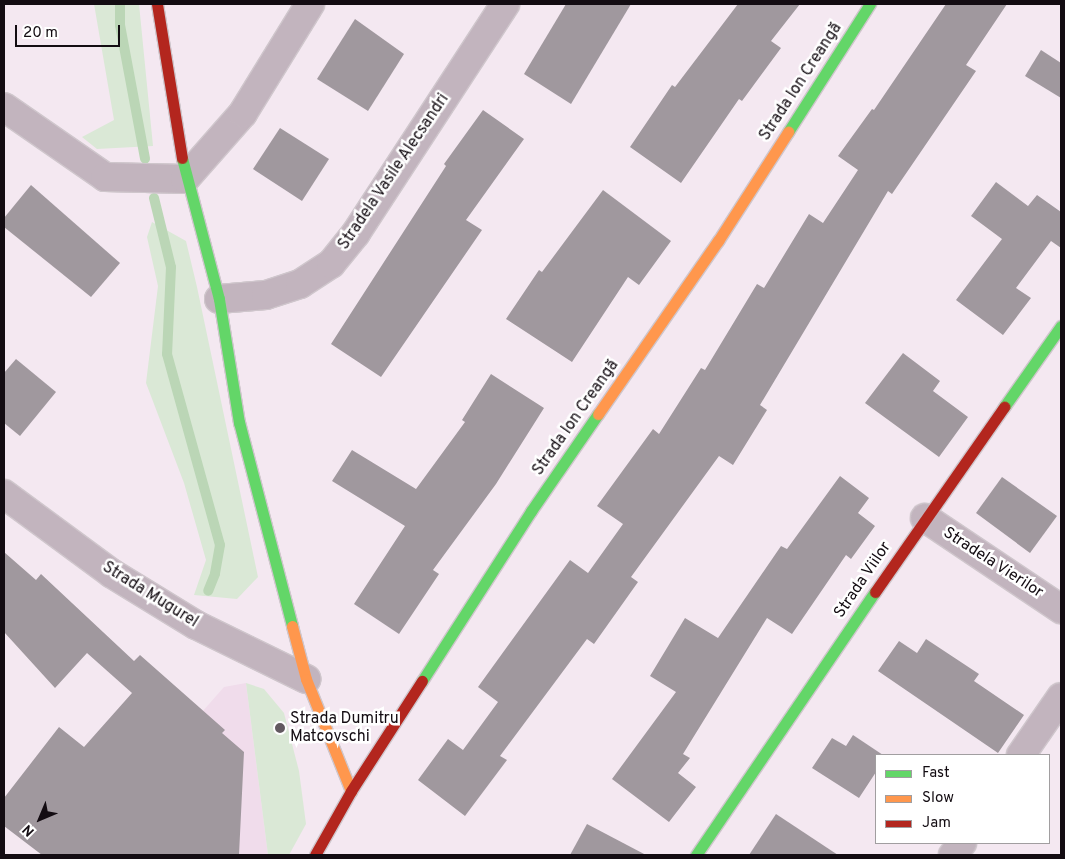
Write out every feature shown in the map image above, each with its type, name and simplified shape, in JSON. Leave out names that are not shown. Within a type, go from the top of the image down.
[{"type":"street","points":[[157,4],[185,179],[219,299],[239,422],[306,678],[352,791]]},
{"type":"street","points":[[4,106],[105,178],[185,179],[243,113],[310,4]]},
{"type":"street","name":"Stradela Vasile Alecsandri","points":[[219,299],[266,295],[300,284],[331,264],[356,233],[505,4]]},
{"type":"street","name":"Strada Ion Creangă","points":[[315,855],[352,791],[531,511],[718,241],[870,4]]},
{"type":"street","name":"Strada Viilor","points":[[696,855],[925,518],[1061,326]]},
{"type":"street","name":"Strada Mugurel","points":[[4,494],[111,573],[196,625],[306,678]]},
{"type":"street","name":"Stradela Vierilor","points":[[925,518],[1061,610]]},
{"type":"street","points":[[1022,754],[1061,696]]},
{"type":"street","points":[[953,855],[961,844]]},
{"type":"shaded area","points":[[246,683],[268,855],[85,855],[136,787],[224,687]]},
{"type":"green space","points":[[94,4],[139,4],[153,146],[97,149],[82,137],[114,120]]},
{"type":"green space","points":[[152,222],[186,241],[197,287],[258,577],[237,599],[194,595],[206,560],[184,483],[146,383],[158,286],[147,237]]},
{"type":"green space","points":[[246,683],[264,689],[284,713],[299,771],[306,824],[289,855],[268,855]]},
{"type":"building","points":[[566,4],[631,4],[571,104],[524,74]]},
{"type":"building","points":[[738,4],[800,4],[771,41],[781,48],[742,101],[739,99],[681,183],[630,147],[672,85],[675,87]]},
{"type":"building","points":[[946,4],[1007,4],[966,65],[976,71],[892,194],[888,191],[760,405],[767,410],[733,465],[719,456],[631,577],[638,582],[594,644],[587,639],[500,756],[507,760],[465,816],[418,780],[448,739],[463,750],[498,702],[478,687],[570,560],[588,573],[623,524],[597,506],[653,429],[659,434],[701,368],[705,370],[757,284],[764,288],[809,214],[823,223],[858,170],[838,156],[872,109],[874,110]]},
{"type":"building","points":[[355,19],[404,54],[368,111],[317,79]]},
{"type":"building","points":[[1041,50],[1061,63],[1061,98],[1025,76]]},
{"type":"building","points":[[483,110],[524,139],[466,220],[482,230],[381,377],[331,344],[446,166],[444,164]]},
{"type":"building","points":[[280,128],[329,159],[302,201],[253,169]]},
{"type":"building","points":[[996,182],[1028,206],[1037,195],[1061,212],[1061,248],[1051,241],[1016,288],[1031,298],[1003,335],[956,300],[1002,239],[971,216]]},
{"type":"building","points":[[31,185],[120,263],[91,297],[4,227],[4,218]]},
{"type":"building","points":[[603,190],[671,241],[639,285],[628,277],[572,362],[506,319],[539,270],[542,272]]},
{"type":"building","points":[[903,353],[940,381],[933,391],[968,417],[939,457],[865,403]]},
{"type":"building","points":[[16,359],[56,392],[20,436],[4,423],[4,373]]},
{"type":"building","points":[[491,374],[544,408],[496,484],[433,570],[439,574],[399,634],[354,604],[405,526],[332,481],[352,450],[416,489],[465,422],[462,420]]},
{"type":"building","points":[[840,476],[869,498],[858,513],[875,526],[851,559],[846,555],[792,634],[767,618],[683,754],[690,758],[678,773],[696,787],[669,822],[612,779],[676,692],[650,676],[685,618],[718,638],[781,546],[787,549]]},
{"type":"building","points":[[1002,477],[1057,516],[1030,553],[976,513]]},
{"type":"building","points":[[4,552],[36,580],[41,574],[134,661],[140,655],[225,730],[222,733],[244,752],[239,855],[42,855],[4,826],[4,798],[59,727],[84,747],[132,693],[87,653],[55,688],[4,632]]},
{"type":"building","points":[[926,639],[979,674],[974,681],[1024,715],[998,753],[878,671],[899,641],[917,653]]},
{"type":"building","points":[[853,735],[882,754],[875,754],[875,774],[859,798],[812,768],[832,738],[846,746]]},
{"type":"building","points":[[776,814],[838,855],[749,855]]},
{"type":"building","points":[[587,824],[646,855],[570,855]]},
{"type":"waterway","points":[[120,4],[120,25],[145,159]]},
{"type":"waterway","points":[[154,198],[171,267],[167,354],[220,545],[215,574],[208,591]]},
{"type":"traffic: fast","points":[[788,132],[870,4]]},
{"type":"traffic: fast","points":[[182,158],[219,299],[239,422],[292,626]]},
{"type":"traffic: fast","points":[[1004,407],[1061,326]]},
{"type":"traffic: fast","points":[[422,681],[531,511],[598,414]]},
{"type":"traffic: fast","points":[[696,855],[875,592]]},
{"type":"traffic: slow","points":[[598,414],[718,241],[788,132]]},
{"type":"traffic: slow","points":[[292,626],[306,679],[351,791]]},
{"type":"traffic: jam","points":[[157,4],[182,158]]},
{"type":"traffic: jam","points":[[875,592],[1004,407]]},
{"type":"traffic: jam","points":[[315,855],[351,791],[422,681]]},
{"type":"place","name":"Strada Dumitru Matcovschi","points":[[280,728]]}]
